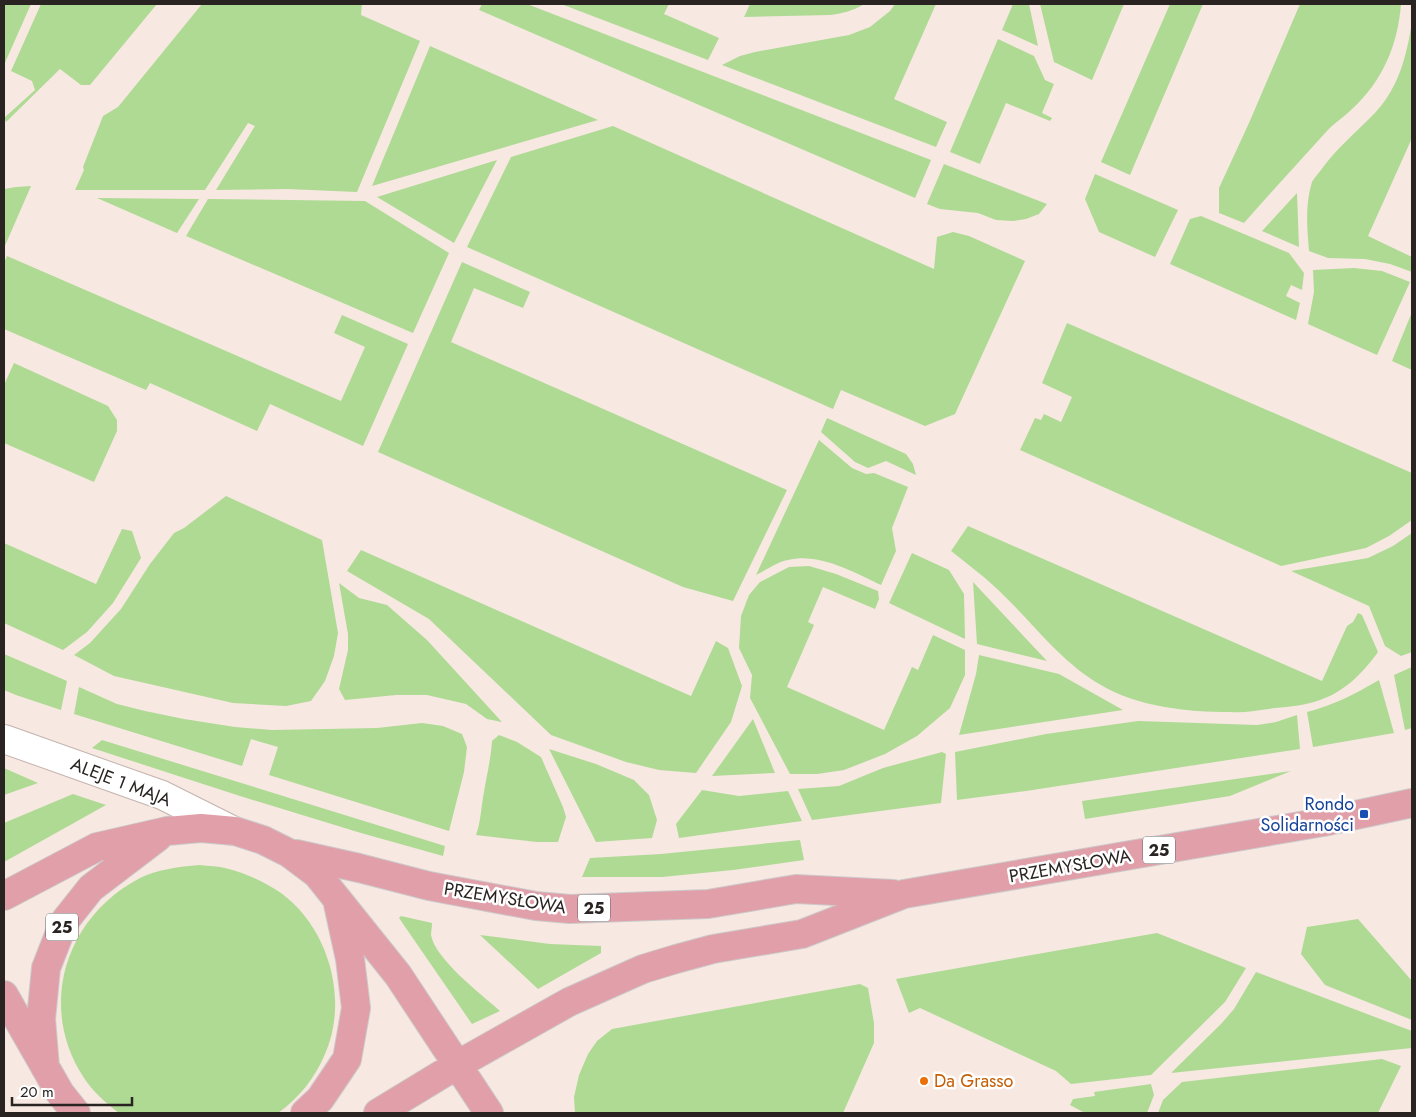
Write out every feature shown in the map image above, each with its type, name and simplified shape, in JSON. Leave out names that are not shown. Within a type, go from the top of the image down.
[{"type":"main road","name":"PRZEMYSŁOWA","points":[[457,1065],[569,1002],[643,969],[713,949],[802,934],[904,894],[1323,822],[1412,803]]},
{"type":"main road","name":"25","points":[[4,896],[98,847],[167,831],[201,828],[235,831],[263,840],[289,853],[317,874],[336,898],[350,959],[356,1008],[347,1059],[320,1099],[305,1113]]},
{"type":"main road","name":"25","points":[[76,1113],[60,1093],[45,1067],[41,1019],[46,968],[64,922],[91,888],[167,831]]},
{"type":"main road","name":"PRZEMYSŁOWA","points":[[289,853],[360,868],[429,886],[536,906],[570,909],[708,904],[796,889],[904,894]]},
{"type":"main road","points":[[336,898],[398,975],[489,1113]]},
{"type":"main road","points":[[4,995],[45,1067]]},
{"type":"main road","name":"25","points":[[378,1113],[457,1065]]},
{"type":"street","name":"ALEJE 1 MAJA","points":[[4,739],[162,795],[235,831]]},
{"type":"green space","points":[[4,4],[31,4],[4,65]]},
{"type":"green space","points":[[41,4],[157,4],[90,85],[81,85],[60,69],[6,122],[4,118],[35,90],[32,81],[11,71]]},
{"type":"green space","points":[[202,4],[362,4],[361,15],[420,41],[357,192],[287,189],[216,190],[255,126],[248,123],[205,190],[75,190],[103,116],[118,107]]},
{"type":"green space","points":[[482,4],[527,4],[931,160],[915,198],[479,10]]},
{"type":"green space","points":[[561,4],[669,4],[664,14],[719,38],[708,60]]},
{"type":"green space","points":[[750,4],[864,4],[848,11],[831,15],[744,17]]},
{"type":"green space","points":[[895,4],[936,4],[894,99],[947,122],[936,147],[722,65],[740,56],[755,52],[849,35],[870,27],[890,11]]},
{"type":"green space","points":[[1013,4],[1029,4],[1038,46],[1002,30]]},
{"type":"green space","points":[[1040,4],[1124,4],[1092,80],[1054,62]]},
{"type":"green space","points":[[1170,4],[1203,4],[1130,175],[1101,162]]},
{"type":"green space","points":[[1300,4],[1401,4],[1392,47],[1387,61],[1372,86],[1352,109],[1326,132],[1244,223],[1219,213],[1219,188]]},
{"type":"green space","points":[[1412,21],[1412,138],[1368,236],[1412,257],[1412,272],[1390,264],[1365,259],[1328,258],[1309,251],[1307,207],[1312,182],[1332,156],[1371,117],[1388,96],[1395,84],[1404,60]]},
{"type":"green space","points":[[998,39],[1034,56],[1045,80],[1054,84],[1042,113],[1052,118],[1050,121],[1006,103],[980,164],[950,152]]},
{"type":"green space","points":[[430,46],[598,120],[372,186]]},
{"type":"green space","points":[[613,126],[934,269],[937,237],[953,232],[969,236],[1025,261],[955,414],[925,426],[841,390],[833,409],[467,247],[511,157]]},
{"type":"green space","points":[[497,160],[454,243],[377,197]]},
{"type":"green space","points":[[944,164],[1047,204],[1039,214],[1013,221],[996,220],[978,213],[940,209],[927,204]]},
{"type":"green space","points":[[1095,174],[1178,210],[1155,257],[1099,232],[1085,199]]},
{"type":"green space","points":[[31,186],[4,248],[4,189]]},
{"type":"green space","points":[[1297,193],[1299,247],[1262,231]]},
{"type":"green space","points":[[97,198],[199,199],[177,233]]},
{"type":"green space","points":[[208,199],[365,201],[449,253],[413,333],[186,236]]},
{"type":"green space","points":[[1201,216],[1289,253],[1304,273],[1302,290],[1291,285],[1286,296],[1300,303],[1296,320],[1170,264],[1190,219]]},
{"type":"green space","points":[[7,256],[341,401],[365,347],[334,333],[342,315],[408,344],[363,446],[270,404],[257,431],[150,383],[146,390],[4,329],[4,263]]},
{"type":"green space","points":[[462,262],[530,292],[523,308],[474,288],[451,342],[787,490],[733,601],[683,587],[378,452]]},
{"type":"green space","points":[[1354,268],[1382,271],[1410,282],[1377,355],[1308,324],[1314,292],[1313,270]]},
{"type":"green space","points":[[1412,312],[1412,370],[1392,361]]},
{"type":"green space","points":[[1067,323],[1412,473],[1412,520],[1389,536],[1366,548],[1281,566],[1020,450],[1035,418],[1041,420],[1044,414],[1061,422],[1072,397],[1042,383]]},
{"type":"green space","points":[[14,363],[108,406],[117,420],[117,431],[94,482],[4,443],[4,385]]},
{"type":"green space","points":[[827,418],[906,454],[913,464],[916,475],[886,461],[868,468],[855,462],[821,432]]},
{"type":"green space","points":[[819,440],[852,468],[866,474],[874,473],[908,487],[892,528],[896,551],[881,585],[836,565],[800,558],[776,564],[756,575]]},
{"type":"green space","points":[[226,496],[322,540],[338,633],[334,656],[325,681],[311,701],[286,706],[233,703],[114,676],[74,655],[90,643],[121,609],[150,564],[174,533],[184,528]]},
{"type":"green space","points":[[968,526],[1322,681],[1347,626],[1353,622],[1358,613],[1362,615],[1378,652],[1366,667],[1345,687],[1329,697],[1315,702],[1247,712],[1180,709],[1147,703],[1115,692],[1086,675],[1059,652],[995,587],[951,551]]},
{"type":"green space","points":[[122,529],[132,531],[141,558],[113,603],[87,632],[63,650],[4,623],[4,543],[96,584]]},
{"type":"green space","points":[[1412,533],[1412,652],[1401,656],[1385,646],[1369,606],[1291,571],[1368,558],[1393,546]]},
{"type":"green space","points":[[361,550],[691,696],[716,641],[728,648],[742,686],[731,722],[696,773],[659,770],[626,762],[551,735],[429,619],[347,571]]},
{"type":"green space","points":[[912,553],[949,570],[964,594],[965,639],[889,603]]},
{"type":"green space","points":[[809,566],[836,574],[878,591],[879,599],[875,609],[823,587],[808,622],[814,625],[787,687],[884,730],[912,667],[918,670],[933,635],[965,650],[965,675],[950,708],[917,736],[885,754],[844,770],[817,774],[790,774],[750,698],[752,675],[739,648],[741,616],[749,595],[760,582],[789,567]]},
{"type":"green space","points":[[973,582],[1047,661],[977,644]]},
{"type":"green space","points":[[339,583],[359,598],[387,605],[427,640],[502,722],[487,719],[466,704],[427,695],[396,695],[345,700],[339,689],[348,650],[348,634]]},
{"type":"green space","points":[[4,654],[67,681],[61,710],[4,690]]},
{"type":"green space","points":[[979,655],[1059,674],[1123,710],[959,735],[976,674]]},
{"type":"green space","points":[[1412,667],[1412,728],[1405,730],[1394,675]]},
{"type":"green space","points":[[1379,680],[1394,733],[1313,747],[1307,712],[1344,699]]},
{"type":"green space","points":[[79,687],[117,704],[184,719],[235,727],[272,730],[377,728],[422,723],[443,726],[462,734],[467,747],[464,772],[449,831],[269,775],[278,747],[251,739],[242,766],[74,714]]},
{"type":"green space","points":[[1297,715],[1300,749],[957,800],[955,752],[1046,734],[1138,721],[1257,725],[1276,722]]},
{"type":"green space","points":[[753,719],[775,773],[712,776]]},
{"type":"green space","points":[[499,735],[517,742],[541,757],[566,817],[558,842],[537,842],[476,835],[492,741]]},
{"type":"green space","points":[[102,740],[445,846],[443,856],[240,796],[92,748]]},
{"type":"green space","points":[[549,749],[596,764],[634,780],[649,795],[657,820],[652,838],[596,842]]},
{"type":"green space","points":[[942,752],[946,754],[941,803],[812,820],[798,789],[839,786],[883,768]]},
{"type":"green space","points":[[4,768],[38,783],[4,795]]},
{"type":"green space","points":[[1291,771],[1230,796],[1085,819],[1082,801]]},
{"type":"green space","points":[[702,790],[739,796],[788,791],[802,821],[679,838],[676,824]]},
{"type":"green space","points":[[73,794],[106,805],[4,862],[4,823]]},
{"type":"green space","points":[[800,840],[804,860],[662,877],[582,877],[590,858],[661,854]]},
{"type":"green space","points":[[199,865],[225,868],[269,885],[298,908],[312,925],[330,966],[335,1011],[332,1033],[321,1063],[311,1079],[299,1094],[278,1113],[119,1113],[100,1097],[84,1078],[70,1051],[62,1022],[61,994],[66,966],[77,940],[93,916],[114,895],[140,878],[154,872]]},
{"type":"green space","points":[[401,916],[432,923],[431,935],[441,955],[460,976],[500,1011],[472,1024],[399,918]]},
{"type":"green space","points":[[1358,919],[1412,981],[1412,1020],[1325,985],[1301,954],[1307,927]]},
{"type":"green space","points":[[1157,933],[1246,968],[1225,1002],[1151,1075],[1071,1084],[1056,1071],[920,1008],[909,1013],[896,979]]},
{"type":"green space","points":[[480,935],[550,944],[601,946],[601,953],[538,989]]},
{"type":"green space","points":[[1256,972],[1412,1031],[1412,1048],[1171,1073],[1234,1009]]},
{"type":"green space","points":[[860,984],[868,988],[874,1023],[874,1043],[843,1113],[575,1113],[574,1097],[579,1075],[588,1054],[597,1041],[612,1029]]},
{"type":"green space","points":[[1382,1059],[1401,1066],[1378,1113],[1158,1113],[1163,1100],[1182,1082]]},
{"type":"green space","points":[[1151,1084],[1154,1095],[1147,1113],[1085,1113],[1070,1105],[1073,1099],[1095,1096],[1094,1092]]},
{"type":"place","name":"Rondo Solidarności","points":[[1364,814]]},
{"type":"place","name":"Da Grasso","points":[[924,1081]]}]
